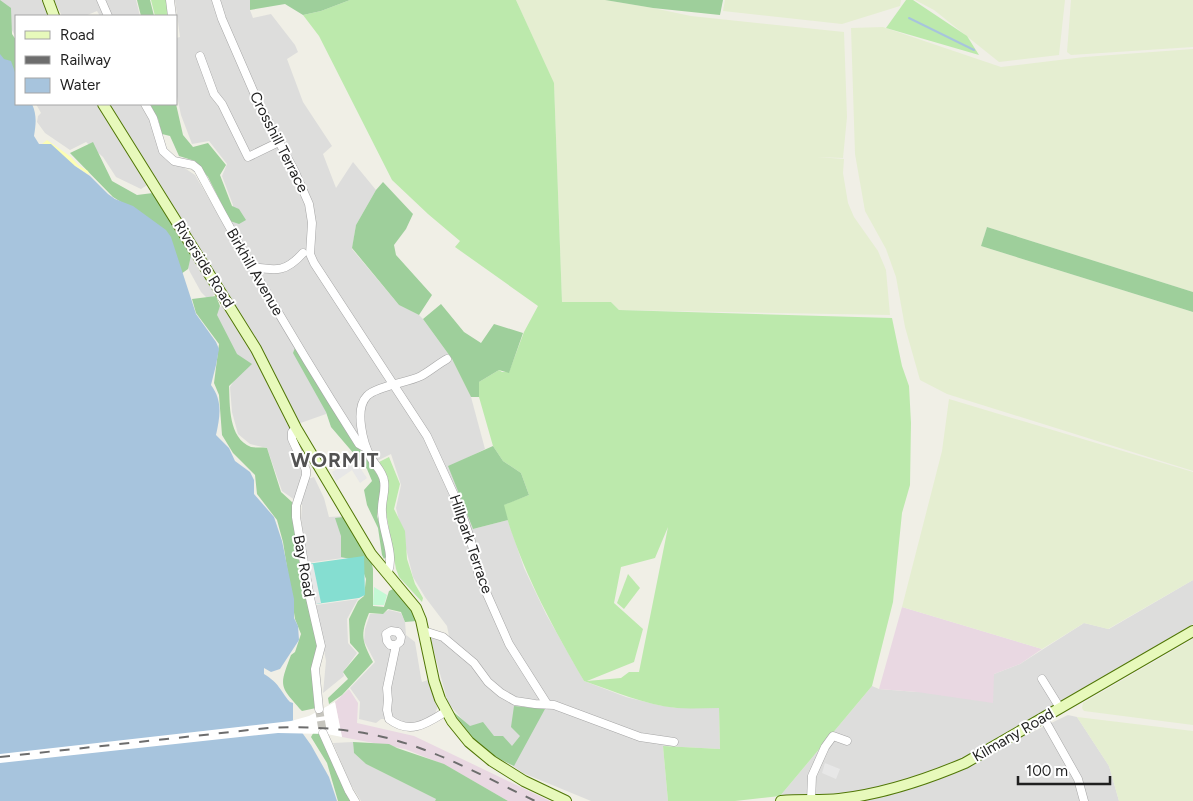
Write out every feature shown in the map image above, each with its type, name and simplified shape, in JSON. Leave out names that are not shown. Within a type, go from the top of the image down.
[{"type":"main road","points":[[48,0],[54,15]]},
{"type":"main road","name":"Riverside Road","points":[[104,105],[256,349],[296,428],[371,554],[416,608],[424,632],[434,681],[446,712],[459,731],[480,752],[513,775],[566,801]]},
{"type":"main road","name":"Kilmany Road","points":[[781,801],[838,799],[926,779],[965,762],[1193,631]]},
{"type":"street","points":[[101,0],[108,15]]},
{"type":"street","points":[[170,0],[172,15]]},
{"type":"street","name":"Crosshill Terrace","points":[[216,0],[222,19],[258,102],[309,204],[312,223],[310,254],[314,263],[394,386]]},
{"type":"street","points":[[200,56],[214,94],[222,104],[248,156],[279,142]]},
{"type":"street","name":"Birkhill Avenue","points":[[146,105],[153,118],[163,151],[174,162],[193,165],[198,169],[252,267],[324,388],[360,444],[366,448]]},
{"type":"street","points":[[252,267],[268,270],[284,268],[293,264],[303,253]]},
{"type":"street","points":[[385,569],[390,563],[388,539],[381,509],[384,481],[366,448],[360,419],[361,409],[364,400],[376,390],[394,386],[422,375],[446,359]]},
{"type":"street","name":"Hillpark Terrace","points":[[394,386],[427,436],[460,508],[471,541],[479,576],[523,668],[547,704]]},
{"type":"street","name":"Bay Road","points":[[296,428],[292,432],[292,438],[306,470],[296,506],[296,517],[310,598],[321,646],[315,669],[318,708]]},
{"type":"street","points":[[424,632],[443,637],[474,664],[488,682],[500,693],[515,701],[560,707],[640,737],[674,742]]},
{"type":"street","points":[[396,645],[387,688],[388,719],[398,726],[410,728],[426,724],[446,712]]},
{"type":"street","points":[[1042,679],[1060,708]]},
{"type":"street","points":[[1043,717],[1078,779],[1084,801]]},
{"type":"street","points":[[323,733],[355,801]]},
{"type":"street","points":[[814,800],[812,776],[825,747],[833,736],[847,741]]},
{"type":"shaded area","points":[[0,0],[43,0],[50,15],[15,15],[15,35],[0,10]]},
{"type":"shaded area","points":[[0,0],[11,8],[12,34],[15,38],[15,79],[0,56]]},
{"type":"shaded area","points":[[54,0],[136,0],[140,15],[99,15],[97,11],[87,15],[62,15]]},
{"type":"shaded area","points":[[137,0],[150,0],[154,15],[141,15]]},
{"type":"shaded area","points":[[151,0],[167,0],[169,15],[155,15]]},
{"type":"shaded area","points":[[175,0],[250,0],[250,10],[253,18],[271,14],[295,45],[298,52],[287,59],[303,102],[332,146],[323,154],[336,188],[353,162],[376,190],[356,225],[352,249],[399,305],[423,319],[452,359],[471,397],[485,449],[449,467],[473,529],[508,520],[524,568],[546,614],[584,681],[626,697],[658,705],[677,708],[719,708],[720,749],[663,746],[668,801],[591,801],[523,773],[487,748],[448,703],[430,637],[450,641],[447,626],[425,597],[413,577],[396,508],[401,485],[391,454],[377,461],[347,420],[251,261],[230,222],[233,205],[222,176],[227,164],[209,141],[192,144],[181,115],[178,101],[178,38],[180,37]]},
{"type":"shaded area","points":[[250,0],[350,0],[321,11],[303,15],[285,4],[250,10]]},
{"type":"shaded area","points":[[350,0],[516,0],[554,83],[562,302],[611,302],[619,310],[892,318],[902,366],[909,386],[911,423],[910,485],[902,513],[893,602],[872,686],[780,796],[735,801],[668,801],[663,746],[720,749],[719,708],[682,708],[653,704],[584,681],[548,617],[519,552],[503,505],[529,495],[521,473],[503,461],[493,446],[479,397],[479,382],[499,370],[509,372],[524,332],[538,306],[455,247],[460,241],[392,180],[319,36],[303,15],[321,11]],"holes":[[[668,527],[639,672],[629,672],[621,678],[587,681],[634,662],[643,629],[614,603],[621,567],[655,558]]]},
{"type":"shaded area","points":[[516,0],[605,0],[691,16],[844,32],[847,117],[843,158],[817,157],[844,159],[843,173],[848,203],[854,217],[878,251],[886,270],[890,315],[619,310],[611,302],[562,302],[554,84]]},
{"type":"shaded area","points":[[605,0],[723,0],[720,15],[653,8]]},
{"type":"shaded area","points":[[725,0],[901,0],[900,6],[842,24],[723,11]]},
{"type":"shaded area","points":[[906,0],[913,0],[967,36],[979,55],[886,28]]},
{"type":"shaded area","points":[[915,0],[1065,0],[1059,55],[999,62],[934,10]]},
{"type":"shaded area","points":[[1071,0],[1193,0],[1193,47],[1071,55],[1067,52]]},
{"type":"shaded area","points":[[883,27],[1001,67],[1084,57],[1193,49],[1193,292],[987,227],[981,246],[1193,312],[1193,471],[947,394],[920,380],[905,327],[896,277],[886,249],[865,211],[855,154],[851,28]]},
{"type":"shaded area","points":[[37,105],[141,105],[150,121],[165,159],[180,165],[195,175],[329,403],[326,414],[292,426],[308,479],[314,477],[324,498],[329,517],[346,516],[350,557],[307,563],[301,519],[302,505],[282,491],[267,448],[250,444],[238,434],[232,412],[230,387],[245,363],[233,358],[213,312],[223,305],[217,293],[208,299],[201,292],[190,272],[186,263],[191,251],[198,245],[157,179],[141,189],[116,177],[103,157],[86,142],[70,150],[45,133],[37,122],[38,116],[41,113]]},
{"type":"shaded area","points":[[151,105],[176,105],[183,135],[193,147],[208,143],[226,165],[220,175],[232,206],[239,209],[246,220],[239,224],[230,221],[208,177],[195,161],[179,156],[170,136],[162,134],[158,119]]},
{"type":"shaded area","points":[[93,142],[112,181],[137,195],[153,193],[192,251],[188,269],[181,274],[137,212],[113,197],[70,153]]},
{"type":"shaded area","points":[[383,182],[413,214],[406,229],[394,245],[396,255],[432,295],[419,315],[399,305],[352,248],[356,225],[376,190]]},
{"type":"shaded area","points":[[987,227],[1193,292],[1193,312],[981,246]]},
{"type":"shaded area","points":[[216,296],[220,306],[217,315],[237,354],[252,364],[229,386],[230,411],[234,429],[243,443],[251,447],[267,448],[281,492],[292,502],[298,545],[318,643],[316,708],[302,711],[289,696],[283,685],[284,674],[291,655],[295,652],[301,634],[295,619],[283,542],[277,520],[257,494],[255,475],[233,453],[222,435],[219,395],[214,383],[219,344],[196,313],[192,299]]},
{"type":"shaded area","points":[[441,304],[464,332],[481,343],[494,324],[523,333],[509,373],[499,370],[479,382],[479,397],[471,397],[452,359],[423,319]]},
{"type":"shaded area","points":[[296,345],[343,425],[379,477],[381,485],[377,516],[383,535],[386,557],[384,559],[378,528],[367,505],[364,490],[372,481],[367,469],[331,427],[326,412],[293,353]]},
{"type":"shaded area","points":[[949,399],[1193,472],[1193,580],[1108,629],[1084,623],[1042,649],[902,607],[942,451]]},
{"type":"shaded area","points":[[493,446],[503,461],[521,473],[529,495],[504,505],[508,520],[473,529],[448,466]]},
{"type":"shaded area","points":[[389,457],[400,484],[394,509],[405,531],[407,559],[415,584],[423,598],[422,602],[399,577],[396,569],[385,506],[388,478],[379,462]]},
{"type":"shaded area","points":[[351,461],[356,462],[367,478],[360,483],[352,470],[336,481],[332,472]]},
{"type":"shaded area","points":[[344,517],[371,560],[373,569],[373,606],[384,607],[389,591],[395,588],[413,607],[417,621],[405,622],[401,612],[388,609],[383,614],[369,613],[363,633],[366,649],[373,662],[342,695],[329,704],[328,698],[348,679],[343,672],[359,653],[350,643],[349,619],[358,601],[364,596],[366,579],[359,561],[341,557],[341,536],[335,518]]},
{"type":"shaded area","points":[[364,556],[365,595],[359,598],[316,604],[307,564]]},
{"type":"shaded area","points":[[313,564],[321,603],[311,605],[303,565]]},
{"type":"shaded area","points":[[628,574],[640,588],[624,609],[617,603]]},
{"type":"shaded area","points":[[1193,580],[1193,624],[1018,729],[956,763],[888,787],[848,793],[780,796],[872,686],[879,689],[917,692],[994,674],[1020,664],[1084,623],[1109,629]]},
{"type":"shaded area","points":[[374,587],[387,595],[384,605],[373,605]]},
{"type":"shaded area","points":[[358,599],[347,619],[348,643],[357,653],[343,672],[344,676],[323,693],[326,661],[316,605]]},
{"type":"shaded area","points":[[902,607],[1042,649],[1020,664],[994,674],[993,703],[917,692],[879,689]]},
{"type":"shaded area","points":[[389,610],[401,613],[405,622],[406,635],[415,642],[422,682],[428,680],[438,706],[434,716],[414,723],[399,723],[392,719],[381,719],[376,723],[359,719],[360,702],[350,688],[375,662],[364,641],[365,629],[370,614],[381,614]]},
{"type":"shaded area","points":[[1193,639],[1193,725],[1084,711],[1082,708],[1083,703]]},
{"type":"shaded area","points":[[349,689],[358,703],[357,723],[414,736],[550,801],[508,801],[445,765],[405,749],[342,737],[335,702]]},
{"type":"shaded area","points":[[514,706],[545,709],[514,766],[491,755],[473,738],[451,710],[470,726],[483,722],[494,736],[503,736],[512,746],[520,736],[511,727]]},
{"type":"shaded area","points":[[1068,715],[1077,717],[1109,766],[1119,801],[857,801],[880,797],[951,774]]},
{"type":"shaded area","points":[[1077,717],[1193,731],[1193,801],[1119,801],[1109,766]]},
{"type":"shaded area","points":[[315,730],[320,730],[353,801],[338,801],[327,763],[311,737]]},
{"type":"shaded area","points":[[353,742],[354,753],[366,764],[436,799],[435,801],[361,801],[350,783],[333,743]]},
{"type":"shaded area","points":[[353,742],[389,744],[444,764],[508,801],[435,801],[436,799],[366,764],[354,753]]},
{"type":"shaded area","points":[[825,763],[840,769],[836,779],[822,773]]},
{"type":"sand","points":[[47,140],[88,171],[89,175],[42,144]]},
{"type":"water","points":[[0,54],[4,59],[11,61],[15,72],[15,105],[32,105],[36,120],[34,136],[39,144],[51,144],[75,166],[90,176],[108,194],[133,206],[166,230],[171,237],[196,314],[219,349],[211,385],[215,391],[220,409],[216,435],[229,448],[235,461],[250,472],[254,480],[254,494],[274,517],[282,541],[294,599],[294,618],[298,626],[299,640],[280,669],[271,672],[264,668],[264,674],[293,703],[293,720],[311,745],[329,777],[337,801],[0,801]]},
{"type":"pier","points":[[335,702],[342,737],[327,734],[278,733],[0,763],[0,754],[291,721],[309,716]]},
{"type":"waterway","points":[[909,18],[974,50]]},
{"type":"tunnel","points":[[319,709],[323,733]]},
{"type":"railway","points":[[0,757],[268,728],[326,728],[369,734],[402,742],[441,756],[535,801]]},
{"type":"district","name":"WORMIT","points":[[335,460]]}]
